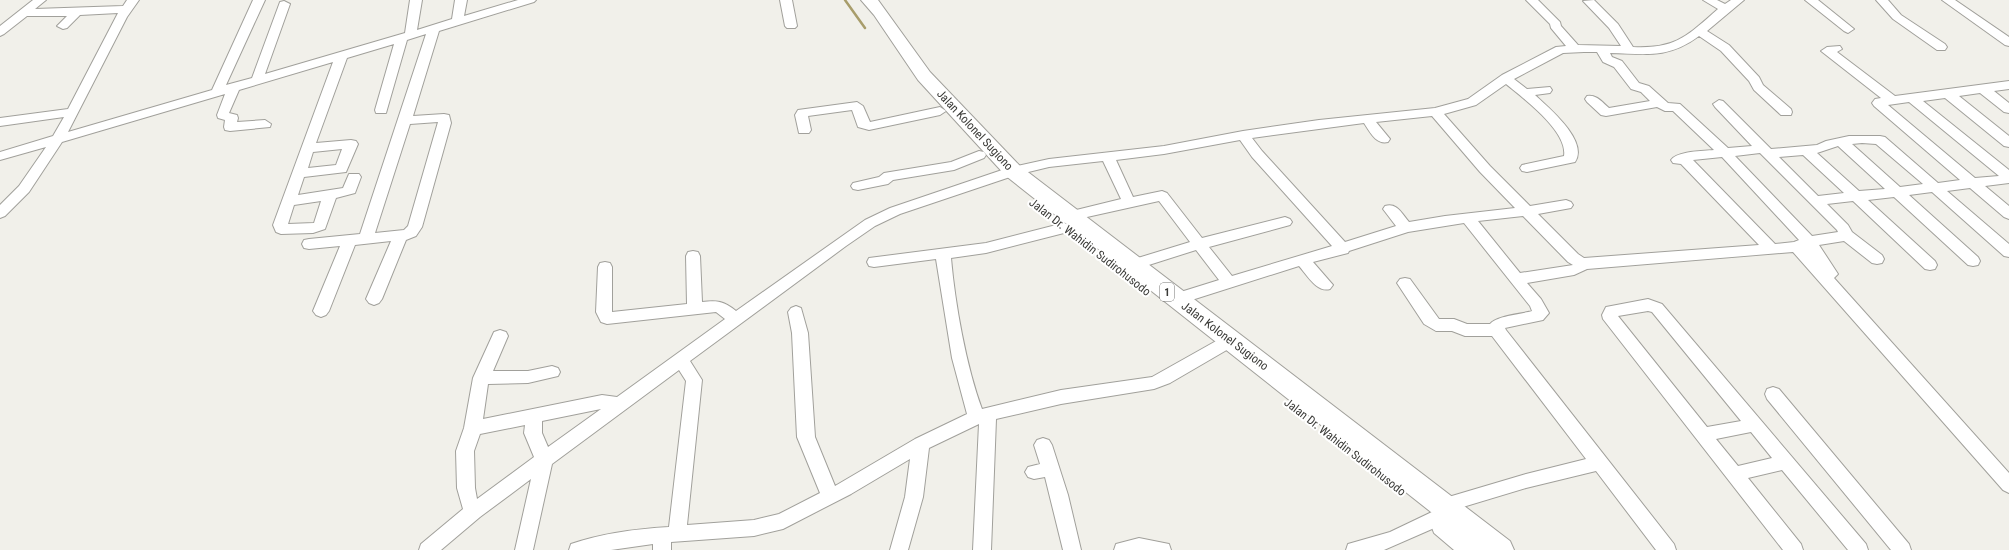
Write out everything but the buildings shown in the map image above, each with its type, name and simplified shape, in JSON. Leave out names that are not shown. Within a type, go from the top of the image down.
[{"type":"highway","name":"1","points":[[853,0],[907,72],[940,111],[979,155],[1005,173]]},
{"type":"highway","name":"Jalan Kolonel Sugiono","points":[[869,0],[880,12],[924,76],[1005,173],[1067,222],[1132,266],[1176,299],[1225,344],[1438,512],[1500,550]]},
{"type":"highway","name":"Jalan Dr. Wahidin Sudirohusodo","points":[[1067,222],[1225,344]]},
{"type":"highway","name":"1","points":[[1438,512],[1474,550]]},
{"type":"street","points":[[0,32],[27,12],[40,0]]},
{"type":"street","points":[[217,92],[259,0]]},
{"type":"street","points":[[381,110],[406,37],[416,0]]},
{"type":"street","points":[[457,22],[462,0]]},
{"type":"street","points":[[0,156],[342,55],[433,30],[530,0]]},
{"type":"street","points":[[786,0],[791,26]]},
{"type":"street","points":[[1532,0],[1556,24],[1555,26],[1574,48]]},
{"type":"street","points":[[1710,0],[1725,9]]},
{"type":"street","points":[[428,550],[472,507],[542,455],[681,360],[734,318],[841,242],[870,223],[895,212],[1005,173],[1048,164],[1164,150],[1243,135],[1319,124],[1435,112],[1456,107],[1472,102],[1506,78],[1560,50],[1574,48],[1601,48],[1651,51],[1671,48],[1681,44],[1738,0]]},
{"type":"street","points":[[1811,0],[1848,30]]},
{"type":"street","points":[[1882,0],[1897,17],[1941,47]]},
{"type":"street","points":[[1948,0],[2009,42]]},
{"type":"street","points":[[1589,1],[1614,26],[1630,50]]},
{"type":"street","points":[[27,12],[77,12],[129,4]]},
{"type":"street","points":[[0,213],[24,189],[57,140],[129,4]]},
{"type":"street","points":[[257,80],[284,4]]},
{"type":"street","points":[[63,26],[77,12]]},
{"type":"street","points":[[366,238],[405,121],[433,30]]},
{"type":"street","points":[[1699,31],[1725,48],[1751,76],[1758,87],[1786,112]]},
{"type":"street","points":[[1601,48],[1607,59],[1618,64],[1635,86],[1646,88],[1659,103],[1676,108],[1725,153],[1803,244],[1828,283],[2009,485]]},
{"type":"street","points":[[1836,49],[1827,51],[1892,100]]},
{"type":"street","points":[[330,195],[322,224],[313,228],[281,229],[280,225],[342,55]]},
{"type":"street","points":[[1506,78],[1524,93],[1563,131],[1572,151],[1570,160],[1527,168]]},
{"type":"street","points":[[2009,85],[1878,103],[2009,214]]},
{"type":"street","points":[[234,87],[223,113],[224,115],[232,118],[230,127],[265,124]]},
{"type":"street","points":[[1983,89],[2009,110]]},
{"type":"street","points":[[1524,93],[1546,90]]},
{"type":"street","points":[[1948,94],[2009,143]]},
{"type":"street","points":[[1912,98],[2009,178]]},
{"type":"street","points":[[1591,99],[1606,112],[1659,103]]},
{"type":"street","points":[[1719,104],[1843,228],[1846,234],[1877,259]]},
{"type":"street","points":[[804,130],[801,116],[803,113],[809,112],[857,106],[863,124],[869,126],[940,111]]},
{"type":"street","points":[[0,122],[73,112]]},
{"type":"street","points":[[1435,112],[1485,169],[1573,258],[1583,263],[1772,249],[1841,237],[1846,234]]},
{"type":"street","points":[[309,244],[400,236],[411,233],[415,227],[445,122],[444,118],[405,121]]},
{"type":"street","points":[[1367,119],[1382,139]]},
{"type":"street","points":[[1243,135],[1257,154],[1343,249]]},
{"type":"street","points":[[1772,249],[1680,159],[1725,153],[1806,150],[1822,148],[1830,143],[1841,141],[1880,140],[2009,252]]},
{"type":"street","points":[[1841,141],[1973,261]]},
{"type":"street","points":[[299,174],[341,169],[351,144],[308,148]]},
{"type":"street","points":[[1806,150],[1930,265]]},
{"type":"street","points":[[858,186],[883,181],[889,176],[954,166],[979,155]]},
{"type":"street","points":[[1108,157],[1129,202]]},
{"type":"street","points":[[289,201],[349,191],[354,177]]},
{"type":"street","points":[[1815,201],[2009,178]]},
{"type":"street","points":[[874,262],[986,248],[1129,202],[1162,196],[1229,283]]},
{"type":"street","points":[[1176,299],[1343,249],[1406,228],[1432,223],[1529,212],[1566,205]]},
{"type":"street","points":[[1390,209],[1406,228]]},
{"type":"street","points":[[1469,219],[1536,303],[1541,313],[1538,316],[1499,324],[1497,330],[1502,340],[1667,550]]},
{"type":"street","points":[[1132,266],[1200,244],[1285,222]]},
{"type":"street","points":[[374,299],[400,236]]},
{"type":"street","points":[[321,311],[350,240]]},
{"type":"street","points":[[942,254],[948,301],[962,371],[969,398],[982,415],[982,550]]},
{"type":"street","points":[[693,256],[695,309]]},
{"type":"street","points":[[1304,261],[1325,285]]},
{"type":"street","points":[[1516,279],[1574,270],[1581,267],[1583,263]]},
{"type":"street","points":[[605,267],[604,312],[607,318],[721,307],[734,318]]},
{"type":"street","points":[[1405,283],[1430,320],[1436,325],[1454,325],[1465,330],[1497,330]]},
{"type":"street","points":[[1794,550],[1612,319],[1610,315],[1611,311],[1648,304],[1657,308],[1859,550]]},
{"type":"street","points":[[796,312],[800,333],[806,437],[830,496]]},
{"type":"street","points":[[472,507],[466,488],[465,454],[473,428],[482,378],[500,336]]},
{"type":"street","points":[[578,550],[618,540],[667,540],[754,528],[783,521],[921,444],[982,415],[1061,397],[1154,383],[1164,379],[1225,344]]},
{"type":"street","points":[[667,540],[694,380],[681,360]]},
{"type":"street","points":[[482,378],[528,377],[552,372]]},
{"type":"street","points":[[1773,394],[1902,550]]},
{"type":"street","points":[[473,428],[602,402],[615,404]]},
{"type":"street","points":[[524,550],[542,455],[533,433],[534,416]]},
{"type":"street","points":[[1703,435],[1754,425]]},
{"type":"street","points":[[899,550],[914,497],[921,444]]},
{"type":"street","points":[[1044,445],[1043,470],[1072,550]]},
{"type":"street","points":[[1734,474],[1784,462]]},
{"type":"street","points":[[1355,550],[1411,533],[1438,512],[1526,481],[1600,463]]},
{"type":"street","points":[[1123,550],[1139,546],[1162,550]]},
{"type":"waterway","points":[[845,0],[865,28]]}]
